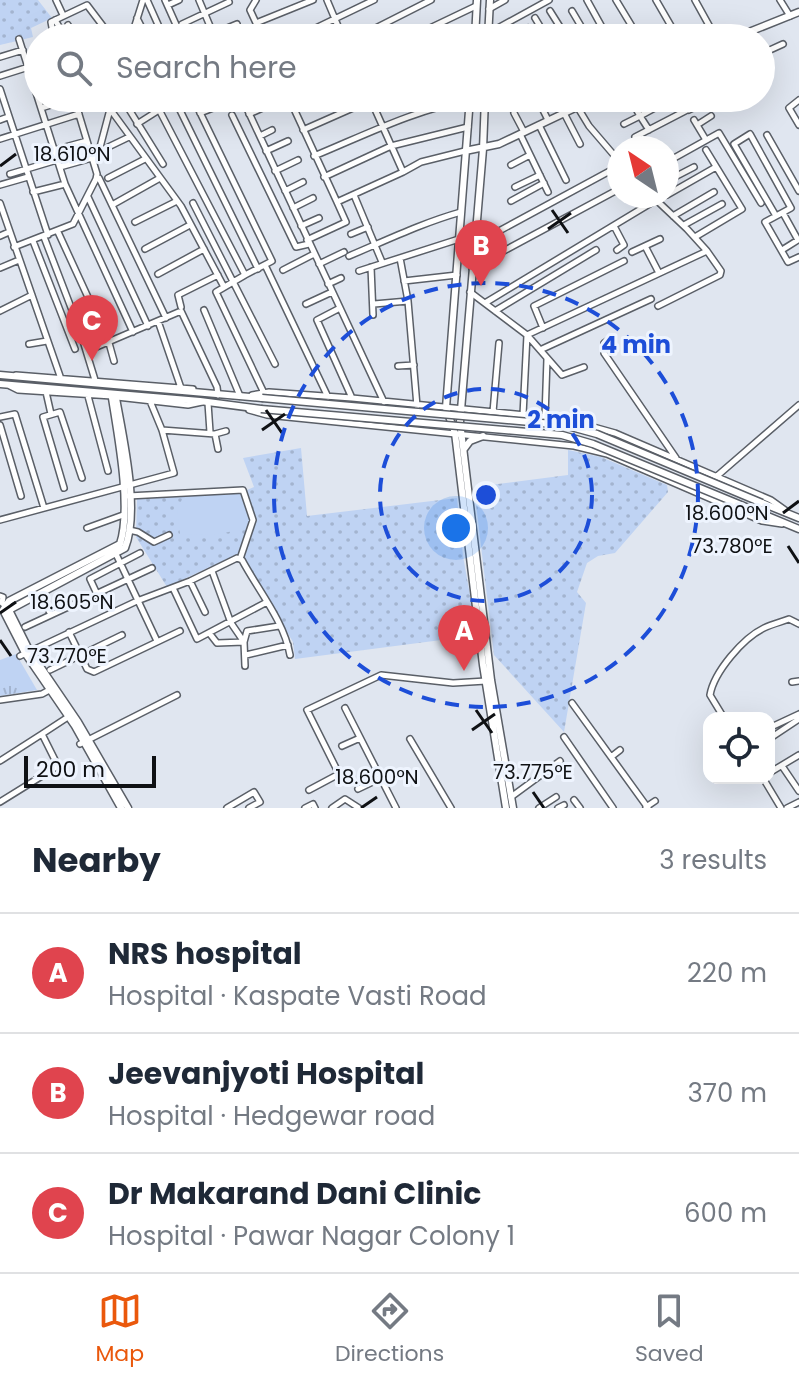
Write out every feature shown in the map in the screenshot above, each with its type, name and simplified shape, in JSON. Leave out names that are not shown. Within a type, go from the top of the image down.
[{"type":"main road","points":[[488,24],[490,0]]},
{"type":"main road","points":[[475,3],[475,24]]},
{"type":"main road","points":[[772,24],[799,12]]},
{"type":"main road","points":[[468,514],[463,451],[446,408],[469,112]]},
{"type":"main road","points":[[484,112],[458,433],[506,808]]},
{"type":"main road","points":[[465,151],[483,149],[564,113]]},
{"type":"main road","points":[[0,375],[564,425],[597,434],[799,518]]},
{"type":"main road","points":[[0,384],[562,435],[593,444],[799,529]]},
{"type":"main road","points":[[3,603],[125,548],[129,530],[126,486],[114,397]]},
{"type":"main road","points":[[463,451],[470,441],[483,436]]},
{"type":"main road","points":[[3,603],[40,592],[102,558],[120,544],[126,496]]},
{"type":"main road","points":[[3,603],[5,622],[51,689],[124,807]]},
{"type":"main road","points":[[3,603],[25,653]]},
{"type":"main road","points":[[488,681],[513,808]]},
{"type":"main road","points":[[51,689],[84,742]]},
{"type":"street","points":[[56,0],[63,15]]},
{"type":"street","points":[[135,24],[145,0]]},
{"type":"street","points":[[145,0],[157,24]]},
{"type":"street","points":[[176,24],[167,2],[179,0]]},
{"type":"street","points":[[199,0],[209,24]]},
{"type":"street","points":[[256,0],[250,8],[256,23],[313,0]]},
{"type":"street","points":[[327,0],[338,24]]},
{"type":"street","points":[[327,24],[374,0]]},
{"type":"street","points":[[384,24],[431,0]]},
{"type":"street","points":[[489,9],[505,0]]},
{"type":"street","points":[[505,24],[549,0]]},
{"type":"street","points":[[587,0],[600,24]]},
{"type":"street","points":[[616,0],[631,24]]},
{"type":"street","points":[[656,0],[670,24]]},
{"type":"street","points":[[695,0],[708,24]]},
{"type":"street","points":[[780,0],[790,16]]},
{"type":"street","points":[[50,24],[86,2],[102,24]]},
{"type":"street","points":[[182,24],[229,2]]},
{"type":"street","points":[[435,24],[475,3]]},
{"type":"street","points":[[550,11],[558,24]]},
{"type":"street","points":[[572,11],[580,24]]},
{"type":"street","points":[[137,18],[140,24]]},
{"type":"street","points":[[535,18],[539,24]]},
{"type":"street","points":[[55,20],[57,24]]},
{"type":"street","points":[[19,39],[24,53]]},
{"type":"street","points":[[775,48],[783,44]]},
{"type":"street","points":[[0,57],[23,50]]},
{"type":"street","points":[[0,76],[24,68]]},
{"type":"street","points":[[0,89],[95,380]]},
{"type":"street","points":[[799,100],[789,109],[799,125]]},
{"type":"street","points":[[42,112],[65,184],[133,332]]},
{"type":"street","points":[[99,151],[110,112]]},
{"type":"street","points":[[111,112],[177,201],[224,287]]},
{"type":"street","points":[[130,112],[163,164]]},
{"type":"street","points":[[137,124],[156,112]]},
{"type":"street","points":[[160,112],[245,275]]},
{"type":"street","points":[[181,112],[258,269]]},
{"type":"street","points":[[253,112],[249,114],[385,403]]},
{"type":"street","points":[[232,115],[296,247],[346,222],[295,112]]},
{"type":"street","points":[[303,130],[342,112]]},
{"type":"street","points":[[377,112],[403,172]]},
{"type":"street","points":[[314,156],[425,112]]},
{"type":"street","points":[[544,112],[548,120]]},
{"type":"street","points":[[580,112],[607,149]]},
{"type":"street","points":[[638,112],[649,130]]},
{"type":"street","points":[[624,124],[647,112]]},
{"type":"street","points":[[637,136],[683,112]]},
{"type":"street","points":[[200,113],[272,261],[216,292],[263,396],[352,398],[545,417],[600,428],[771,500],[791,515]]},
{"type":"street","points":[[514,113],[548,192]]},
{"type":"street","points":[[564,113],[580,144]]},
{"type":"street","points":[[0,139],[79,114],[97,174],[73,224],[14,247]]},
{"type":"street","points":[[706,140],[695,122],[711,116]]},
{"type":"street","points":[[0,120],[8,117]]},
{"type":"street","points":[[539,125],[566,180]]},
{"type":"street","points":[[324,177],[391,146],[468,127]]},
{"type":"street","points":[[260,136],[272,130]]},
{"type":"street","points":[[679,155],[719,133],[761,203]]},
{"type":"street","points":[[776,216],[734,144],[750,134],[791,208],[765,222],[788,262],[799,257]]},
{"type":"street","points":[[767,135],[799,191]]},
{"type":"street","points":[[60,167],[92,158],[99,151],[129,137]]},
{"type":"street","points":[[54,150],[87,141]]},
{"type":"street","points":[[266,151],[288,141]]},
{"type":"street","points":[[695,237],[742,209],[706,150]]},
{"type":"street","points":[[337,202],[421,162],[465,151]]},
{"type":"street","points":[[511,165],[530,155]]},
{"type":"street","points":[[108,178],[145,159]]},
{"type":"street","points":[[10,174],[57,160]]},
{"type":"street","points":[[275,171],[298,160]]},
{"type":"street","points":[[679,175],[694,167]]},
{"type":"street","points":[[679,188],[716,167]]},
{"type":"street","points":[[474,244],[607,171]]},
{"type":"street","points":[[515,187],[540,175]]},
{"type":"street","points":[[0,185],[28,177]]},
{"type":"street","points":[[96,179],[99,178],[166,318]]},
{"type":"street","points":[[111,205],[160,178]]},
{"type":"street","points":[[285,191],[303,182]]},
{"type":"street","points":[[511,201],[544,183]]},
{"type":"street","points":[[33,192],[65,184]]},
{"type":"street","points":[[673,216],[714,192]]},
{"type":"street","points":[[354,195],[382,262]]},
{"type":"street","points":[[471,269],[607,195]]},
{"type":"street","points":[[88,197],[148,326]]},
{"type":"street","points":[[293,208],[313,198]]},
{"type":"street","points":[[123,229],[177,201]]},
{"type":"street","points":[[0,203],[2,219],[60,377]]},
{"type":"street","points":[[193,203],[275,364]]},
{"type":"street","points":[[684,225],[722,204]]},
{"type":"street","points":[[485,303],[641,208]]},
{"type":"street","points":[[658,306],[720,275],[721,271],[695,237],[665,208]]},
{"type":"street","points":[[319,264],[392,239],[409,228],[461,212]]},
{"type":"street","points":[[782,250],[798,240],[783,213]]},
{"type":"street","points":[[301,226],[319,218]]},
{"type":"street","points":[[145,249],[191,225]]},
{"type":"street","points":[[614,226],[624,245],[617,250]]},
{"type":"street","points":[[351,234],[368,227]]},
{"type":"street","points":[[0,236],[9,232]]},
{"type":"street","points":[[58,232],[109,343],[114,361]]},
{"type":"street","points":[[359,271],[459,239]]},
{"type":"street","points":[[632,252],[660,239]]},
{"type":"street","points":[[33,241],[75,349]]},
{"type":"street","points":[[645,246],[660,274]]},
{"type":"street","points":[[158,274],[204,249]]},
{"type":"street","points":[[495,311],[596,250]]},
{"type":"street","points":[[527,335],[707,251]]},
{"type":"street","points":[[283,270],[314,254]]},
{"type":"street","points":[[400,258],[408,301],[417,406]]},
{"type":"street","points":[[0,268],[19,260]]},
{"type":"street","points":[[543,328],[534,306],[624,261]]},
{"type":"street","points":[[265,265],[328,398]]},
{"type":"street","points":[[371,267],[373,315]]},
{"type":"street","points":[[218,275],[178,295],[218,395]]},
{"type":"street","points":[[404,281],[457,275]]},
{"type":"street","points":[[328,284],[341,278]]},
{"type":"street","points":[[306,304],[332,292]]},
{"type":"street","points":[[470,292],[527,335],[562,375],[584,367]]},
{"type":"street","points":[[0,311],[32,295]]},
{"type":"street","points":[[540,350],[651,299]]},
{"type":"street","points":[[374,304],[408,301]]},
{"type":"street","points":[[340,308],[317,320],[352,398]]},
{"type":"street","points":[[87,351],[182,310]]},
{"type":"street","points":[[204,310],[242,397]]},
{"type":"street","points":[[158,321],[181,388]]},
{"type":"street","points":[[523,415],[527,335]]},
{"type":"street","points":[[610,339],[604,343],[604,353],[677,459]]},
{"type":"street","points":[[29,344],[47,341]]},
{"type":"street","points":[[493,412],[499,343]]},
{"type":"street","points":[[545,417],[547,358]]},
{"type":"street","points":[[398,366],[414,365]]},
{"type":"street","points":[[11,376],[20,374],[181,388],[208,395]]},
{"type":"street","points":[[9,385],[18,390],[188,405],[206,402],[218,449]]},
{"type":"street","points":[[46,392],[51,414]]},
{"type":"street","points":[[88,396],[108,471]]},
{"type":"street","points":[[0,520],[174,473],[150,401]]},
{"type":"street","points":[[717,476],[799,405]]},
{"type":"street","points":[[242,407],[267,415],[567,444],[591,449],[762,521],[787,525]]},
{"type":"street","points":[[64,488],[42,419],[51,414],[60,412],[82,478]]},
{"type":"street","points":[[0,417],[15,414],[44,508]]},
{"type":"street","points":[[0,425],[21,496]]},
{"type":"street","points":[[162,430],[226,431]]},
{"type":"street","points":[[25,653],[137,601],[240,559],[253,520],[243,490],[126,496]]},
{"type":"street","points":[[87,528],[123,515]]},
{"type":"street","points":[[129,530],[154,542],[169,535]]},
{"type":"street","points":[[97,594],[90,579],[140,553]]},
{"type":"street","points":[[116,554],[157,641]]},
{"type":"street","points":[[240,559],[267,602],[290,655]]},
{"type":"street","points":[[25,627],[152,568]]},
{"type":"street","points":[[212,571],[231,623],[244,642]]},
{"type":"street","points":[[190,581],[205,612]]},
{"type":"street","points":[[173,588],[196,638],[210,634],[267,602]]},
{"type":"street","points":[[40,592],[51,615]]},
{"type":"street","points":[[720,712],[710,695],[711,686],[726,662],[762,629],[789,619],[799,624]]},
{"type":"street","points":[[245,666],[247,631],[279,626]]},
{"type":"street","points":[[69,632],[87,669],[94,672],[180,631]]},
{"type":"street","points":[[210,634],[217,643],[244,642]]},
{"type":"street","points":[[50,670],[122,635]]},
{"type":"street","points":[[246,655],[288,645]]},
{"type":"street","points":[[309,790],[339,774],[307,710],[381,675],[453,683],[488,681]]},
{"type":"street","points":[[792,682],[799,681]]},
{"type":"street","points":[[0,700],[51,689]]},
{"type":"street","points":[[84,742],[177,695]]},
{"type":"street","points":[[572,703],[646,808],[655,801]]},
{"type":"street","points":[[345,708],[396,808]]},
{"type":"street","points":[[0,761],[68,717]]},
{"type":"street","points":[[775,726],[799,719]]},
{"type":"street","points":[[775,735],[799,719]]},
{"type":"street","points":[[0,802],[58,766],[42,734]]},
{"type":"street","points":[[564,737],[613,808]]},
{"type":"street","points":[[342,746],[360,738]]},
{"type":"street","points":[[410,739],[451,808]]},
{"type":"street","points":[[611,757],[620,750]]},
{"type":"street","points":[[775,770],[799,755]]},
{"type":"street","points":[[511,797],[560,761]]},
{"type":"street","points":[[782,766],[799,791]]},
{"type":"street","points":[[358,789],[381,778]]},
{"type":"street","points":[[767,784],[784,808],[799,802]]},
{"type":"street","points":[[227,808],[254,792],[260,802],[249,808]]},
{"type":"street","points":[[539,808],[556,797]]},
{"type":"street","points":[[332,808],[345,799],[359,808]]},
{"type":"street","points":[[574,800],[580,808]]},
{"type":"street","points":[[305,808],[313,804],[315,808]]},
{"type":"green space","points":[[0,0],[38,0],[52,18],[39,24],[24,24],[24,39],[0,45]]},
{"type":"green space","points":[[301,448],[307,516],[457,498],[476,629],[449,633],[449,639],[295,659],[293,642],[238,554],[167,587],[136,537],[137,499],[240,493],[254,487],[243,458]]},
{"type":"green space","points":[[568,450],[601,457],[667,485],[668,492],[615,553],[598,556],[587,563],[577,592],[586,603],[564,732],[494,655],[474,487],[568,475]]},
{"type":"green space","points":[[240,493],[250,521],[246,529],[211,535],[180,534],[177,511],[183,497]]},
{"type":"green space","points":[[16,654],[37,690],[0,696],[0,660]]},
{"type":"place","name":"Jeevanjyoti Hospital","points":[[481,286]]},
{"type":"place","name":"Dr Makarand Dani Clinic","points":[[92,361]]},
{"type":"place","name":"NRS hospital","points":[[464,671]]}]
